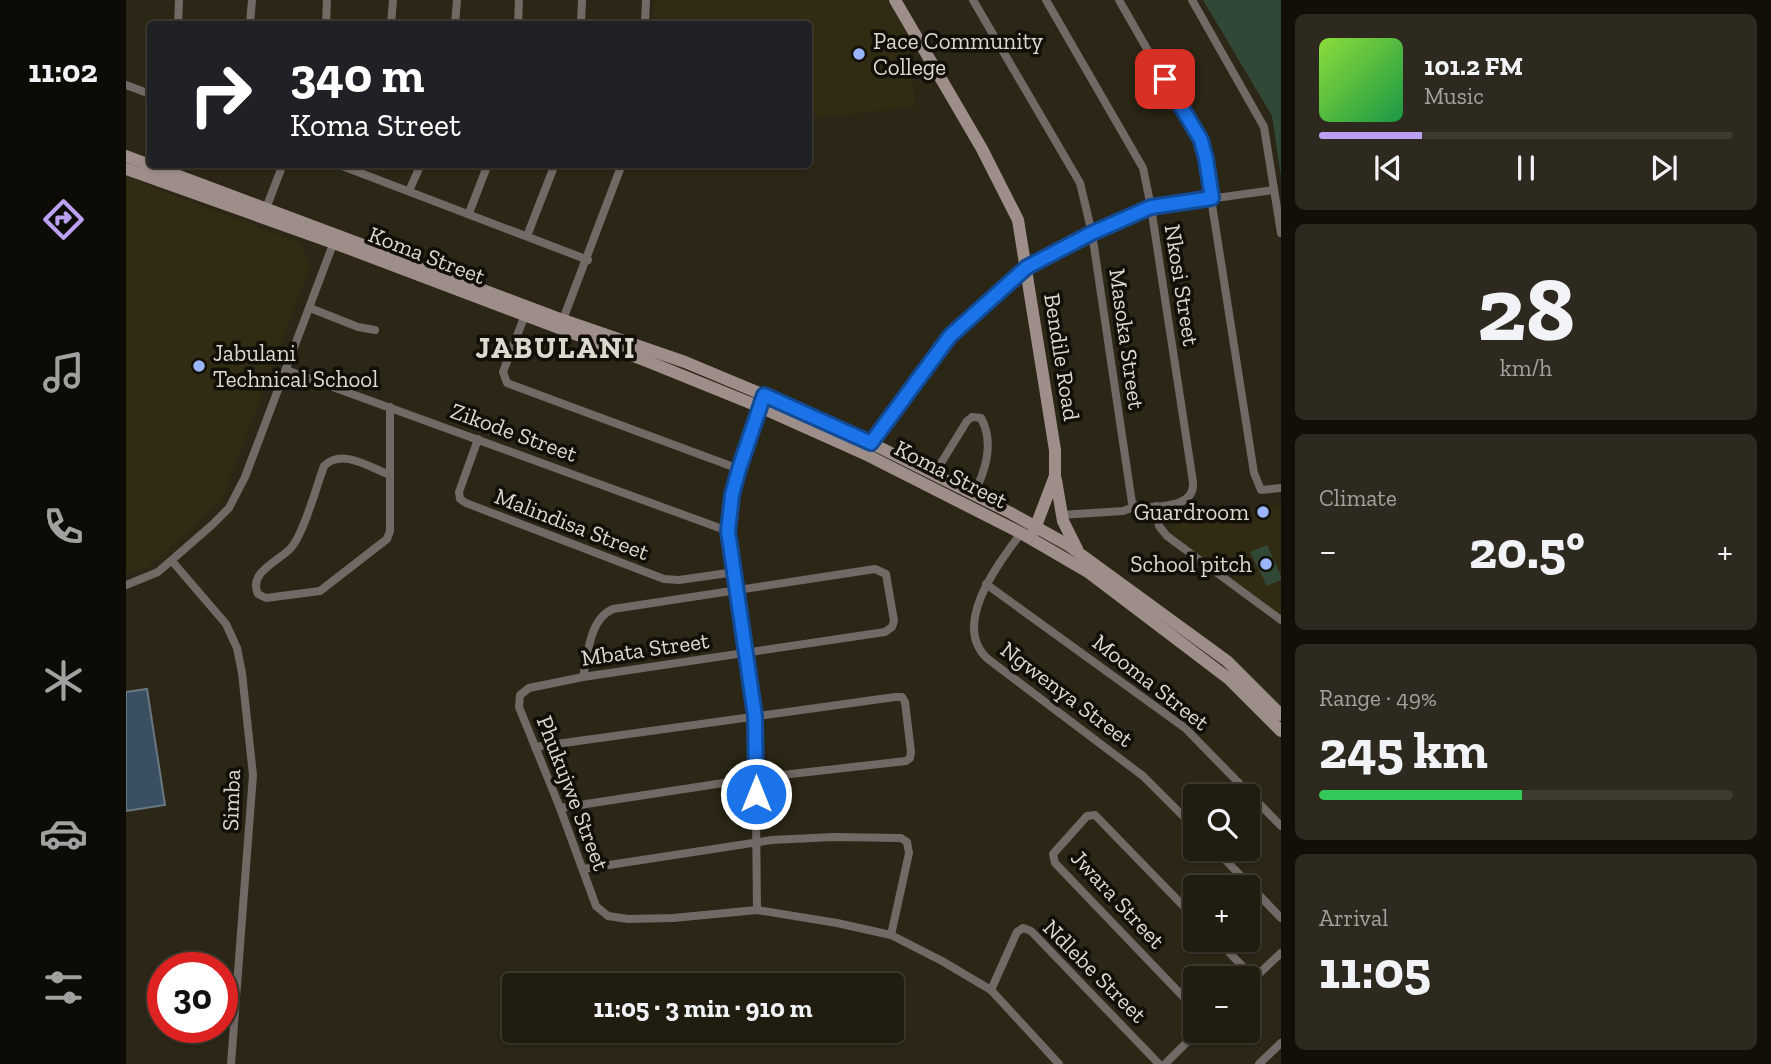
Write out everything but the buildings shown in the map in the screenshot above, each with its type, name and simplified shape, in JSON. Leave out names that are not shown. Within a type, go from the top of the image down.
[{"type":"main road","name":"Bendile Road","points":[[895,0],[982,149],[1018,220],[1055,450],[1055,476],[1037,526],[1026,536]]},
{"type":"main road","name":"Koma Street","points":[[126,156],[147,165]]},
{"type":"main road","name":"Koma Street","points":[[155,168],[263,213]]},
{"type":"main road","name":"Koma Street","points":[[126,169],[335,238],[762,401],[868,449],[931,481],[1088,572],[1222,673],[1281,731]]},
{"type":"main road","name":"Koma Street","points":[[335,238],[525,315],[561,324]]},
{"type":"main road","points":[[1055,476],[1061,515],[1080,554]]},
{"type":"main road","name":"Koma Street","points":[[931,481],[973,496],[1037,526],[1080,554],[1227,661],[1281,715]]},
{"type":"street","points":[[178,21],[179,0]]},
{"type":"street","points":[[250,21],[252,0]]},
{"type":"street","points":[[326,21],[327,0]]},
{"type":"street","points":[[391,21],[393,0]]},
{"type":"street","points":[[455,21],[457,0]]},
{"type":"street","points":[[518,21],[519,0]]},
{"type":"street","points":[[582,0],[582,21]]},
{"type":"street","points":[[645,21],[646,0]]},
{"type":"street","name":"Masoka Street","points":[[973,0],[1080,183],[1092,233],[1134,504]]},
{"type":"street","name":"Nkosi Street","points":[[1046,0],[1143,168],[1194,490],[1184,502],[1156,506],[1134,504],[1123,511],[1061,515]]},
{"type":"street","points":[[1119,0],[1201,140],[1252,461],[1261,490],[1281,488]]},
{"type":"street","points":[[1192,0],[1264,127],[1281,233]]},
{"type":"street","points":[[126,85],[147,93]]},
{"type":"street","points":[[263,213],[281,168]]},
{"type":"street","points":[[355,168],[587,260]]},
{"type":"street","points":[[409,191],[419,168]]},
{"type":"street","points":[[469,214],[486,168]]},
{"type":"street","points":[[527,236],[553,168]]},
{"type":"street","points":[[561,324],[621,168]]},
{"type":"street","points":[[868,449],[950,336],[1027,267],[1092,233],[1151,207],[1275,190]]},
{"type":"street","points":[[126,585],[153,575],[172,561],[233,502],[242,485],[335,238]]},
{"type":"street","points":[[310,308],[358,327],[375,330]]},
{"type":"street","points":[[525,315],[503,372],[507,383],[739,469]]},
{"type":"street","name":"Zikode Street","points":[[286,370],[728,531]]},
{"type":"street","points":[[762,401],[732,495],[728,531],[755,716],[757,910],[891,935],[942,961],[991,990],[1059,1064]]},
{"type":"street","points":[[390,407],[390,475],[390,533],[386,540],[320,592],[267,598],[258,594],[255,586],[258,576],[294,545],[324,466],[331,459],[344,457],[390,475]]},
{"type":"street","points":[[931,481],[967,421],[972,417],[981,418],[987,458],[983,475],[973,496]]},
{"type":"street","name":"Malindisa Street","points":[[478,439],[460,489],[460,497],[466,503],[664,579],[679,580],[735,572]]},
{"type":"street","points":[[1156,506],[1160,526],[1167,536],[1281,620]]},
{"type":"street","name":"Ngwenya Street","points":[[1026,536],[986,584],[979,601],[975,625],[977,643],[985,657],[1143,776],[1183,816]]},
{"type":"street","name":"Simba","points":[[172,561],[226,624],[237,648],[242,673],[253,775],[231,1064]]},
{"type":"street","name":"Mbata Street","points":[[529,688],[583,677],[880,633],[893,625],[887,576],[878,570],[737,590]]},
{"type":"street","name":"Mooma Street","points":[[986,584],[1185,728],[1281,826]]},
{"type":"street","points":[[583,677],[597,622],[606,612],[737,590]]},
{"type":"street","name":"Phukujwe Street","points":[[529,688],[520,695],[518,704],[596,906],[603,914],[621,919],[660,918],[757,910]]},
{"type":"street","points":[[535,747],[895,696],[903,698],[911,752],[907,761],[756,778],[560,808]]},
{"type":"street","name":"Jwara Street","points":[[1183,906],[1097,816],[1087,816],[1056,849],[1053,860],[1183,996]]},
{"type":"street","points":[[583,869],[756,842],[833,837],[903,839],[909,846],[909,853],[891,935]]},
{"type":"street","points":[[1226,861],[1281,918]]},
{"type":"street","name":"Ndlebe Street","points":[[991,990],[1017,932],[1023,928],[1031,931],[1159,1064]]},
{"type":"street","points":[[1227,952],[1239,966]]},
{"type":"street","points":[[1260,973],[1281,953]]},
{"type":"street","points":[[1165,1064],[1186,1043]]},
{"type":"street","points":[[1259,1064],[1281,1043]]},
{"type":"shaded area","name":"Pace Community College","points":[[654,0],[887,0],[906,32],[916,107],[812,119],[812,21],[653,21]]},
{"type":"shaded area","name":"Jabulani Technical School","points":[[126,177],[299,243],[311,264],[222,500],[147,568],[126,574]]},
{"type":"shaded area","points":[[1281,505],[1281,616],[1171,533],[1174,521]]},
{"type":"green space","points":[[1203,0],[1281,0],[1281,177],[1272,116]]},
{"type":"green space","name":"School pitch","points":[[1267,545],[1281,580],[1267,586],[1250,552]]},
{"type":"water","points":[[147,689],[165,805],[126,811],[126,692]]},
{"type":"place","name":"Pace Community College","points":[[859,54]]},
{"type":"place","name":"Jabulani Technical School","points":[[199,366]]},
{"type":"place","name":"Guardroom","points":[[1263,512]]},
{"type":"place","name":"School pitch","points":[[1266,564]]},
{"type":"district","name":"JABULANI","points":[[556,348]]},
{"type":"route","points":[[756,794],[755,716],[728,531],[732,495],[764,395],[871,443],[950,336],[1027,267],[1092,233],[1151,207],[1212,198],[1201,140],[1165,79]]}]
